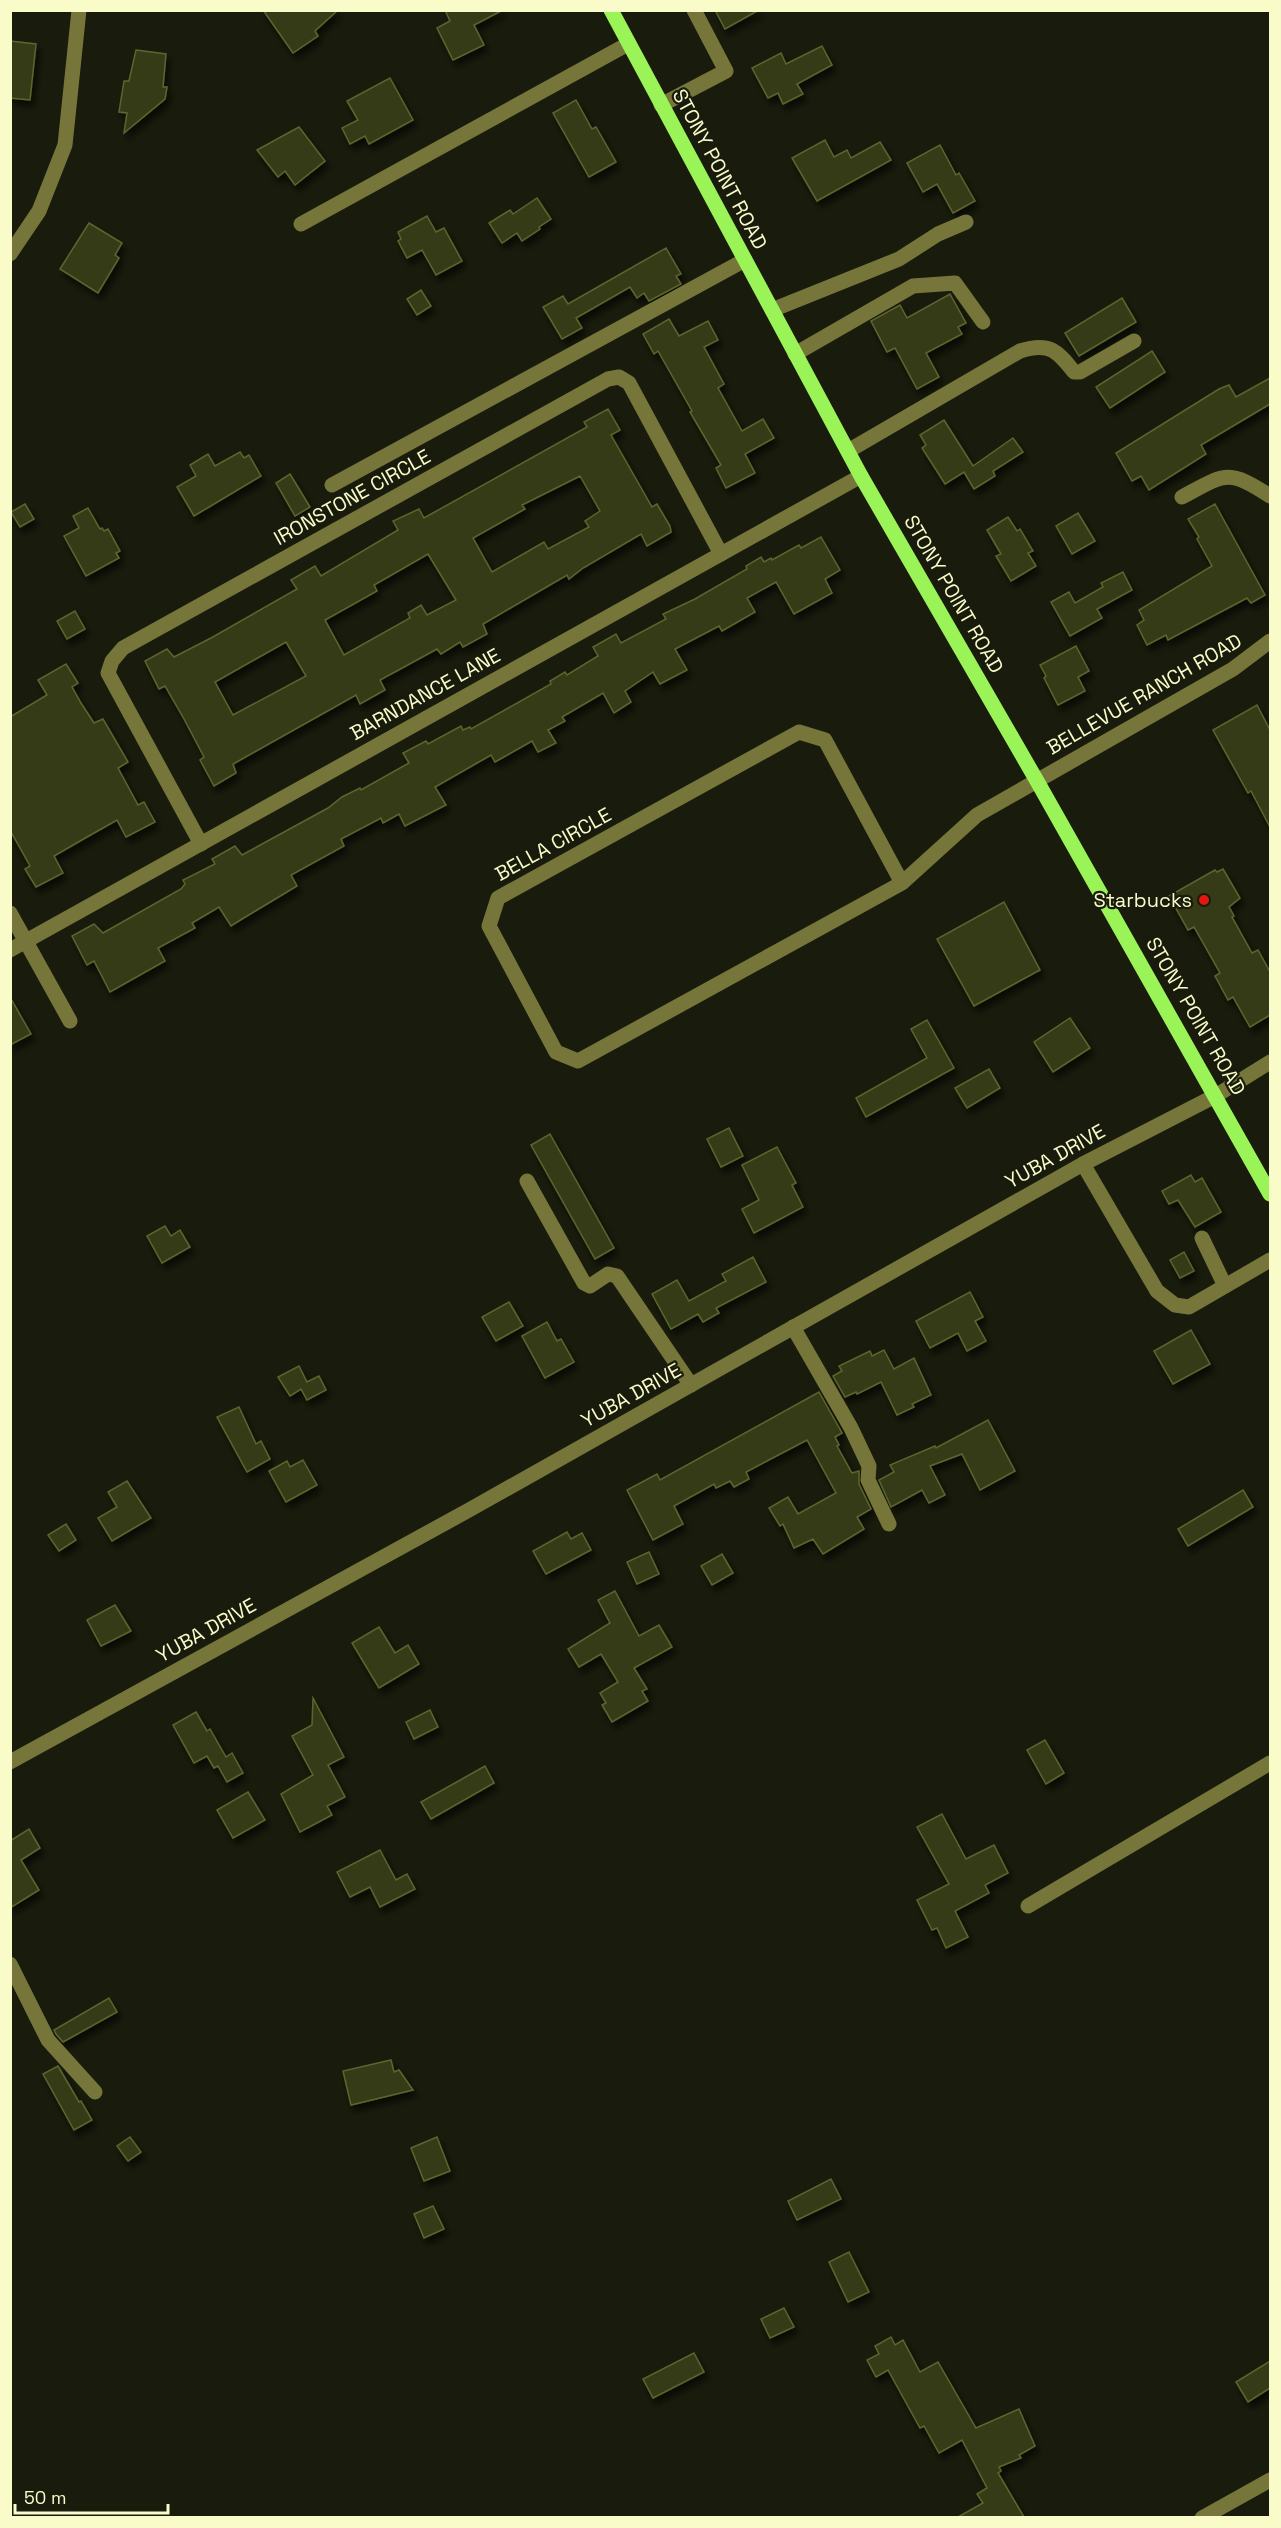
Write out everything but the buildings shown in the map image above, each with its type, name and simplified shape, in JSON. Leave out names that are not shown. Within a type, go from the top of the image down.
[{"type":"main road","name":"STONY POINT ROAD","points":[[613,11],[628,44],[861,476],[1216,1095],[1270,1194]]},
{"type":"street","points":[[10,254],[39,211],[65,146],[79,10]]},
{"type":"street","points":[[661,105],[726,71],[694,10]]},
{"type":"street","points":[[301,224],[628,44]]},
{"type":"street","points":[[772,310],[899,259],[938,234],[966,222]]},
{"type":"street","points":[[332,485],[744,260]]},
{"type":"street","points":[[795,354],[913,286],[955,283],[983,322]]},
{"type":"street","points":[[848,451],[1020,351],[1044,347],[1056,352],[1074,372],[1080,372],[1134,340]]},
{"type":"street","name":"IRONSTONE CIRCLE","points":[[201,844],[108,673],[112,661],[123,648],[608,379],[619,377],[629,383],[721,554]]},
{"type":"street","name":"BARNDANCE LANE","points":[[10,950],[861,476]]},
{"type":"street","points":[[1182,497],[1221,476],[1245,479],[1270,496]]},
{"type":"street","name":"BELLEVUE RANCH ROAD","points":[[1037,781],[1233,669],[1270,641]]},
{"type":"street","name":"BELLA CIRCLE","points":[[902,883],[825,740],[798,732],[498,898],[489,926],[555,1052],[578,1060],[902,883],[977,815],[1037,781]]},
{"type":"street","points":[[10,913],[70,1021]]},
{"type":"street","name":"YUBA DRIVE","points":[[11,1759],[469,1510],[1083,1164],[1216,1095],[1270,1062]]},
{"type":"street","points":[[1083,1164],[1157,1291],[1175,1305],[1189,1307],[1270,1260]]},
{"type":"street","points":[[527,1181],[584,1283],[590,1286],[608,1274],[617,1276],[691,1385]]},
{"type":"street","points":[[1202,1238],[1225,1286]]},
{"type":"street","points":[[793,1327],[855,1438],[869,1467],[868,1480],[889,1524]]},
{"type":"street","points":[[1028,1906],[1270,1763]]},
{"type":"street","points":[[10,1964],[48,2040],[95,2092]]},
{"type":"street","points":[[1202,2517],[1270,2480]]},
{"type":"place","name":"Starbucks","points":[[1204,900]]}]
